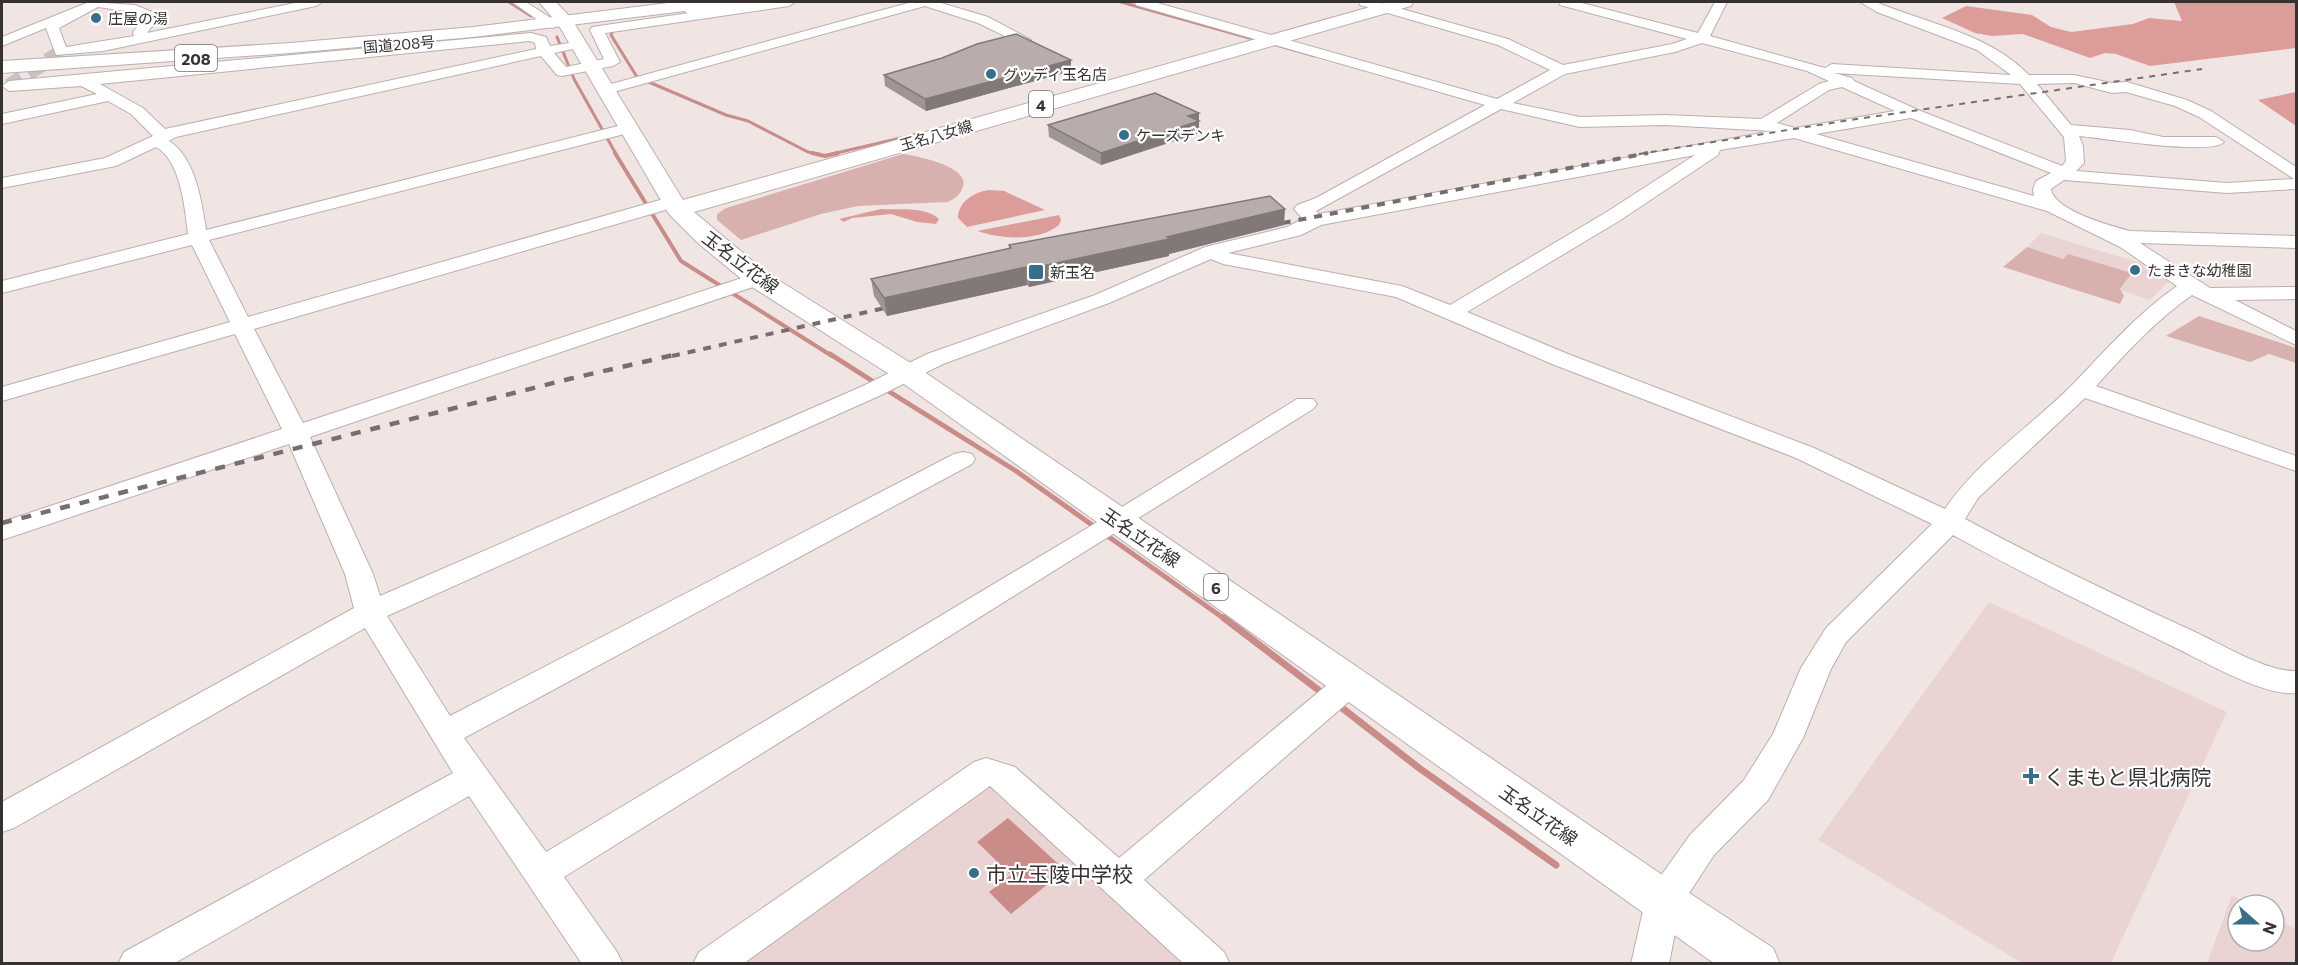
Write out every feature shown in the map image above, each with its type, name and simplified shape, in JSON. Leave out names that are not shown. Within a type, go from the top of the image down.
[{"type":"main road","points":[[547,2],[592,66],[630,128],[661,208]]},
{"type":"main road","name":"国道208号","points":[[566,29],[713,2]]},
{"type":"main road","name":"国道208号","points":[[2,67],[566,29],[752,2]]},
{"type":"main road","name":"玉名八女線","points":[[661,208],[1396,4]]},
{"type":"main road","points":[[2,59],[338,46]]},
{"type":"main road","points":[[5,83],[338,46]]},
{"type":"main road","name":"玉名立花線","points":[[661,208],[708,238],[889,382],[1118,521],[1247,609],[1335,695],[1756,963]]},
{"type":"street","points":[[96,2],[52,26],[60,52],[316,2]]},
{"type":"street","points":[[2,42],[42,27],[96,2],[135,9],[152,17],[140,32],[141,37]]},
{"type":"street","points":[[2,183],[110,162],[164,137],[544,51],[566,29],[518,2]]},
{"type":"street","points":[[622,10],[679,2]]},
{"type":"street","points":[[5,83],[84,81],[531,37],[541,40],[544,51],[562,72],[613,62],[597,30],[789,2]]},
{"type":"street","points":[[605,90],[926,2],[983,20],[1024,40]]},
{"type":"street","points":[[1142,2],[1497,104],[1580,122],[1665,120],[1764,124],[2053,207],[2127,243],[2199,290],[2296,339]]},
{"type":"street","points":[[1365,2],[1396,4],[1503,42],[1561,70]]},
{"type":"street","points":[[1564,2],[1812,68],[1846,81],[1912,113],[2063,174],[2227,188],[2296,184]]},
{"type":"street","points":[[1316,220],[1304,209],[1306,206],[1322,202],[1561,70],[1675,48],[1702,38],[1721,2]]},
{"type":"street","points":[[1866,2],[1981,47],[2000,58],[2023,80],[2068,130],[2076,146],[2075,163],[2063,174],[2042,186],[2041,192],[2044,199],[2053,207]]},
{"type":"street","points":[[1812,68],[2023,80],[2073,79],[2112,88],[2127,87],[2181,103],[2205,114],[2296,174]]},
{"type":"street","points":[[84,81],[137,111],[164,137],[167,146],[185,174],[193,200],[198,238],[296,433],[359,574],[370,612],[444,734],[543,872],[604,963]]},
{"type":"street","points":[[1764,124],[1824,87],[1846,81]]},
{"type":"street","points":[[2,119],[111,96]]},
{"type":"street","points":[[2,818],[370,612],[985,340],[1102,299],[1212,251],[1294,231],[1316,220],[1714,146],[1912,113]]},
{"type":"street","points":[[2,287],[630,128]]},
{"type":"street","points":[[2068,130],[2130,135],[2163,142],[2216,142]]},
{"type":"street","points":[[1452,312],[1612,217],[1714,149],[1714,146]]},
{"type":"street","points":[[2,394],[661,208]]},
{"type":"street","points":[[2103,231],[2130,237],[2296,242]]},
{"type":"street","points":[[1212,251],[1223,258],[1386,288],[1452,312],[1560,358],[1805,453],[1950,522],[2038,570],[2234,663],[2284,683],[2296,682]]},
{"type":"street","points":[[2,531],[758,279]]},
{"type":"street","points":[[1650,963],[1663,902],[1702,845],[1756,790],[1787,738],[1816,668],[1836,635],[1950,522],[1969,494],[2081,389],[2145,321],[2199,290],[2296,293]]},
{"type":"street","points":[[2081,389],[2296,464]]},
{"type":"street","points":[[543,872],[1118,521],[1305,404]]},
{"type":"street","points":[[444,734],[963,459]]},
{"type":"street","points":[[1120,879],[1335,695]]},
{"type":"street","points":[[712,963],[986,771],[1002,776],[1120,879],[1211,963]]},
{"type":"street","points":[[136,963],[475,777]]},
{"type":"shaded area","points":[[2174,2],[2296,2],[2296,48],[2150,66],[2116,54],[2105,53],[2090,58],[2023,34],[1992,36],[1975,33],[1942,18],[1966,6],[2032,15],[2051,27],[2071,32],[2133,24],[2149,18],[2182,21]]},
{"type":"shaded area","points":[[2296,92],[2296,126],[2258,100]]},
{"type":"shaded area","points":[[903,154],[931,160],[952,169],[960,175],[963,181],[959,194],[948,202],[858,206],[821,214],[741,240],[717,220],[717,214],[726,208]]},
{"type":"shaded area","points":[[989,190],[1004,191],[1045,210],[967,227],[958,218],[961,207],[968,198]]},
{"type":"shaded area","points":[[881,209],[919,210],[939,219],[936,224],[917,222],[891,214],[852,218],[844,222],[839,219]]},
{"type":"shaded area","points":[[1059,215],[1061,220],[1059,225],[1041,234],[1008,237],[977,231]]},
{"type":"shaded area","name":"たまきな幼稚園","points":[[2041,233],[2144,264],[2143,267],[2159,273],[2169,281],[2150,300],[2120,290],[2132,273],[2063,259],[2027,247]]},
{"type":"shaded area","points":[[2027,247],[2063,259],[2068,254],[2132,273],[2120,289],[2124,296],[2120,304],[2003,267]]},
{"type":"shaded area","points":[[2199,316],[2296,348],[2296,363],[2269,354],[2250,362],[2166,336]]},
{"type":"shaded area","name":"くまもと県北病院","points":[[1989,602],[2227,712],[2111,963],[2022,963],[1818,840]]},
{"type":"shaded area","name":"市立玉陵中学校","points":[[985,779],[1200,964],[716,964]]},
{"type":"shaded area","points":[[1008,818],[1065,870],[1011,914],[989,892],[1011,875],[977,842]]},
{"type":"shaded area","points":[[2226,911],[2226,953],[2286,953],[2286,924],[2296,929],[2296,963],[2207,963]]},
{"type":"building","name":"グッディ玉名店","points":[[1016,34],[1071,60],[925,99],[884,75],[942,58],[977,44]]},
{"type":"building","name":"ケーズデンキ","points":[[1155,93],[1199,113],[1188,116],[1199,121],[1101,153],[1048,125]]},
{"type":"building","points":[[1270,196],[1285,209],[1167,237],[1169,239],[1028,269],[1026,267],[884,298],[871,279],[1011,248],[1009,245]]},
{"type":"waterway","points":[[509,2],[531,16]]},
{"type":"waterway","points":[[1121,2],[1260,41]]},
{"type":"waterway","points":[[613,30],[611,35],[637,77],[726,115],[748,121],[808,152],[818,154]]},
{"type":"waterway","points":[[557,37],[574,79],[616,154]]},
{"type":"waterway","points":[[1269,43],[1315,56]]},
{"type":"waterway","points":[[832,154],[918,134]]},
{"type":"waterway","points":[[615,153],[681,261],[832,356]]},
{"type":"waterway","points":[[812,153],[825,156],[838,153]]},
{"type":"waterway","points":[[830,354],[877,384]]},
{"type":"waterway","points":[[885,389],[1016,471],[1226,620]]},
{"type":"waterway","points":[[1224,618],[1325,695]]},
{"type":"waterway","points":[[1337,704],[1419,768],[1556,865]]},
{"type":"tunnel","points":[[9,86],[61,52]]},
{"type":"railway","points":[[1639,154],[1850,120],[2202,69]]},
{"type":"railway","points":[[1267,226],[1648,153]]},
{"type":"railway","points":[[672,356],[898,305]]},
{"type":"railway","points":[[2,523],[569,379],[678,354]]},
{"type":"place","name":"庄屋の湯","points":[[96,18]]},
{"type":"place","name":"グッディ玉名店","points":[[991,74]]},
{"type":"place","name":"ケーズデンキ","points":[[1124,135]]},
{"type":"place","name":"たまきな幼稚園","points":[[2135,270]]},
{"type":"place","name":"新玉名","points":[[1036,272]]},
{"type":"place","name":"くまもと県北病院","points":[[2031,776]]},
{"type":"place","name":"市立玉陵中学校","points":[[974,873]]}]
